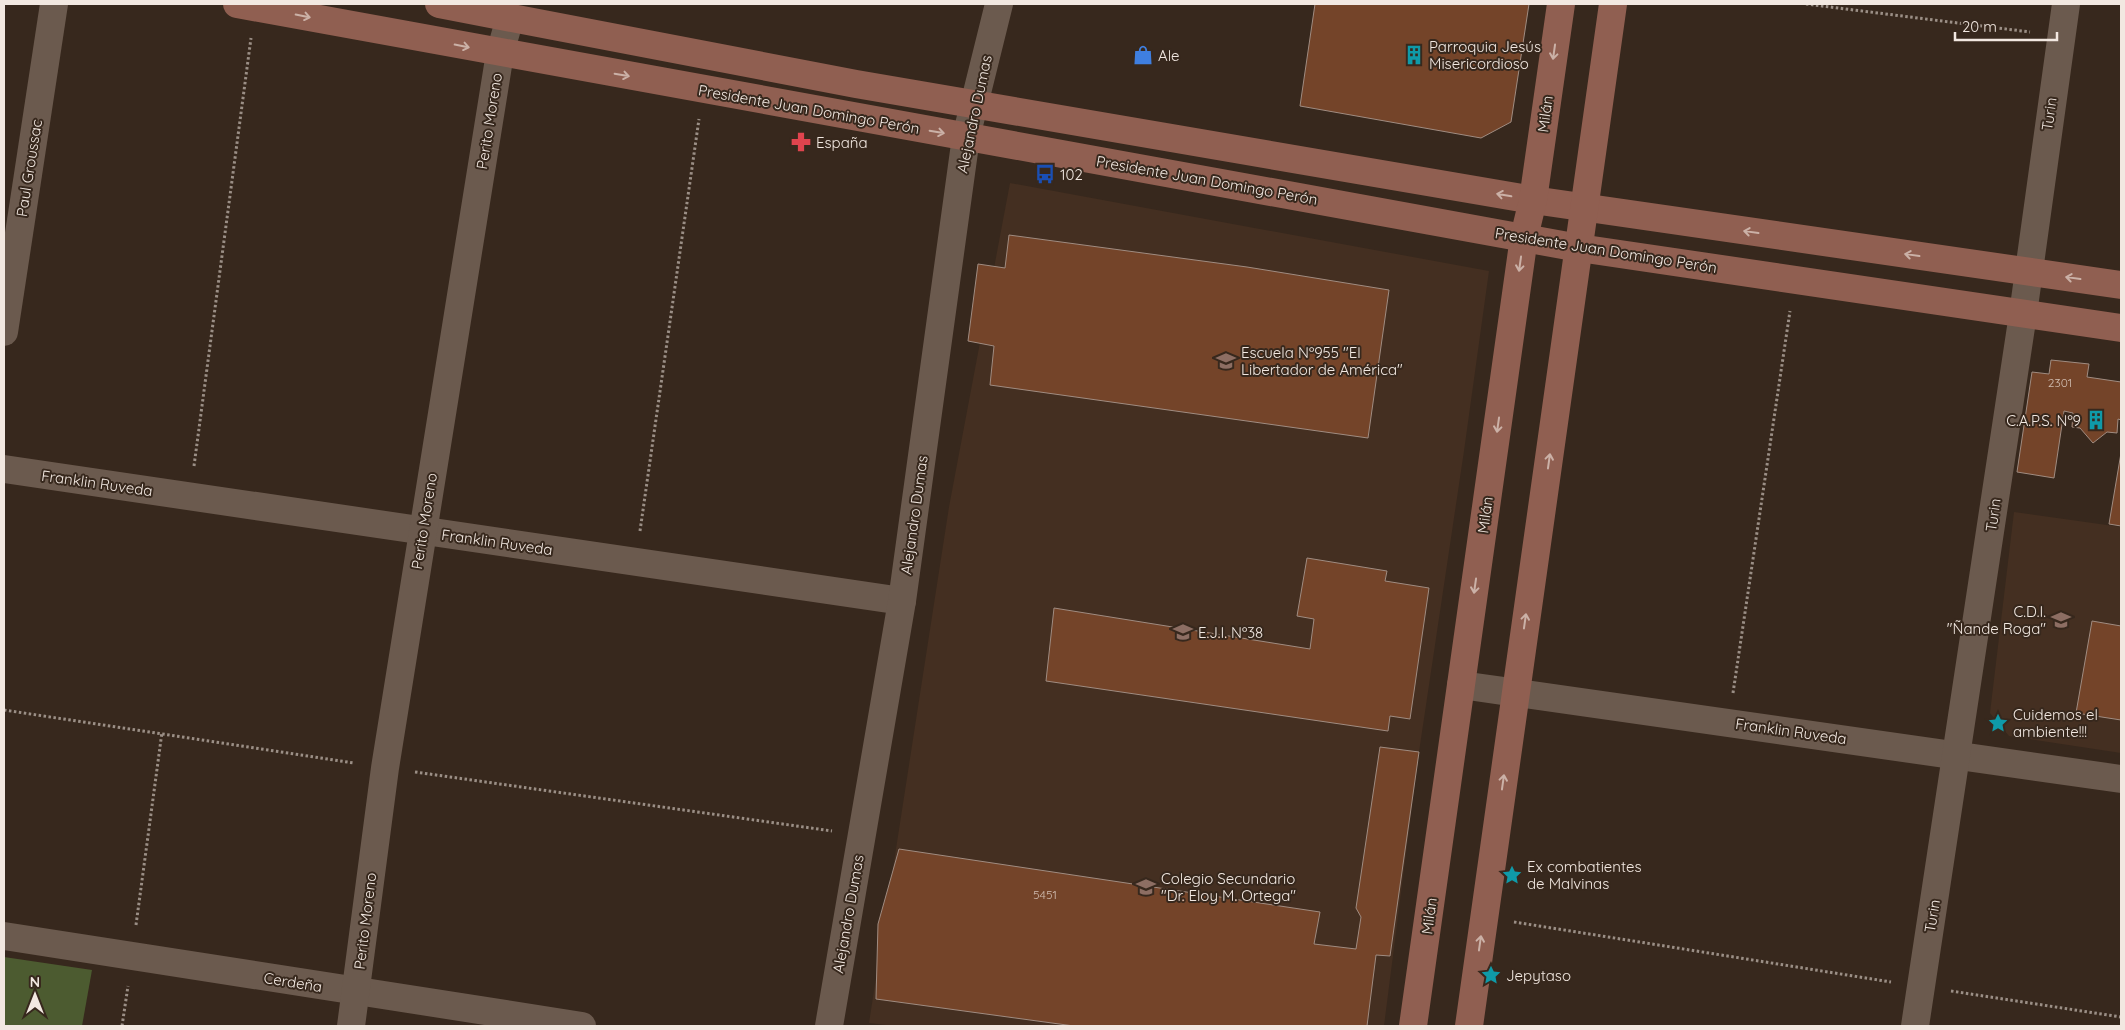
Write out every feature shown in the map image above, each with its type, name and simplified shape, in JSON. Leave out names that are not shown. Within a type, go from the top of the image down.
[{"type":"main road","points":[[439,4],[856,84],[1533,200],[2121,285]]},
{"type":"main road","name":"Milán","points":[[1413,1026],[1524,237],[1533,200],[1561,4]]},
{"type":"main road","points":[[1469,1026],[1613,4]]},
{"type":"main road","name":"Presidente Juan Domingo Perón","points":[[246,6],[1579,248],[2121,328]]},
{"type":"street","name":"Paul Groussac","points":[[4,332],[54,4]]},
{"type":"street","name":"Alejandro Dumas","points":[[829,1026],[902,601],[966,137],[999,4]]},
{"type":"street","name":"Turin","points":[[1915,1026],[2023,314],[2027,271],[2066,4]]},
{"type":"street","name":"Perito Moreno","points":[[351,1026],[385,768],[422,531],[500,53],[510,18]]},
{"type":"street","name":"Franklin Ruveda","points":[[4,469],[902,601]]},
{"type":"street","name":"Franklin Ruveda","points":[[1461,685],[2121,779]]},
{"type":"street","name":"Cerdeña","points":[[4,936],[582,1026]]},
{"type":"path","points":[[1806,4],[2060,36]]},
{"type":"path","points":[[190,496],[246,6]]},
{"type":"path","points":[[636,561],[703,89]]},
{"type":"path","points":[[1728,722],[1794,281]]},
{"type":"path","points":[[4,710],[162,732],[385,768],[861,835]]},
{"type":"path","points":[[122,1026],[162,732]]},
{"type":"path","points":[[1484,917],[2121,1017]]},
{"type":"shaded area","points":[[1010,183],[1489,271],[1419,752],[1384,1026],[894,1026],[869,1023],[949,507]]},
{"type":"shaded area","name":"C.D.I. \"Ñande Roga\"","points":[[2014,512],[2121,527],[2121,753],[2009,736],[1990,713]]},
{"type":"green space","points":[[4,957],[92,970],[82,1026],[4,1026]]},
{"type":"building","name":"Parroquia Jesús Misericordioso","points":[[1315,4],[1529,4],[1511,122],[1481,138],[1300,106]]},
{"type":"building","points":[[1009,235],[1247,267],[1389,290],[1368,438],[990,385],[994,346],[968,341],[978,264],[1005,268]]},
{"type":"building","name":"C.A.P.S. Nº9","points":[[2051,360],[2089,364],[2087,377],[2121,382],[2121,420],[2118,419],[2117,433],[2107,432],[2093,443],[2080,428],[2072,427],[2073,413],[2064,411],[2054,478],[2017,472],[2032,372],[2049,374]]},
{"type":"building","points":[[2121,453],[2121,526],[2109,524]]},
{"type":"building","points":[[1307,558],[1387,571],[1385,581],[1429,588],[1410,719],[1390,716],[1388,731],[1046,681],[1054,608],[1310,649],[1314,619],[1297,616]]},
{"type":"building","name":"C.D.I. \"Ñande Roga\"","points":[[2092,621],[2121,626],[2121,720],[2076,713]]},
{"type":"building","name":"Colegio Secundario \"Dr. Eloy M. Ortega\"","points":[[1380,747],[1419,752],[1390,956],[1376,955],[1367,1026],[1074,1026],[876,999],[878,924],[899,849],[1320,912],[1314,944],[1356,949],[1361,917],[1356,908]]},
{"type":"place","name":"Ale","points":[[1143,55]]},
{"type":"place","name":"Parroquia Jesús Misericordioso","points":[[1414,55]]},
{"type":"place","name":"España","points":[[801,142]]},
{"type":"place","name":"102","points":[[1045,174]]},
{"type":"place","name":"Escuela Nº955 \"El Libertador de América\"","points":[[1226,361]]},
{"type":"place","name":"C.A.P.S. Nº9","points":[[2096,420]]},
{"type":"place","name":"C.D.I. \"Ñande Roga\"","points":[[2061,620]]},
{"type":"place","name":"E.J.I. Nº38","points":[[1183,632]]},
{"type":"place","name":"Cuidemos el ambiente!!!","points":[[1998,723]]},
{"type":"place","name":"Ex combatientes de Malvinas","points":[[1512,875]]},
{"type":"place","name":"Colegio Secundario \"Dr. Eloy M. Ortega\"","points":[[1146,887]]},
{"type":"place","name":"Jepytaso","points":[[1491,975]]}]
